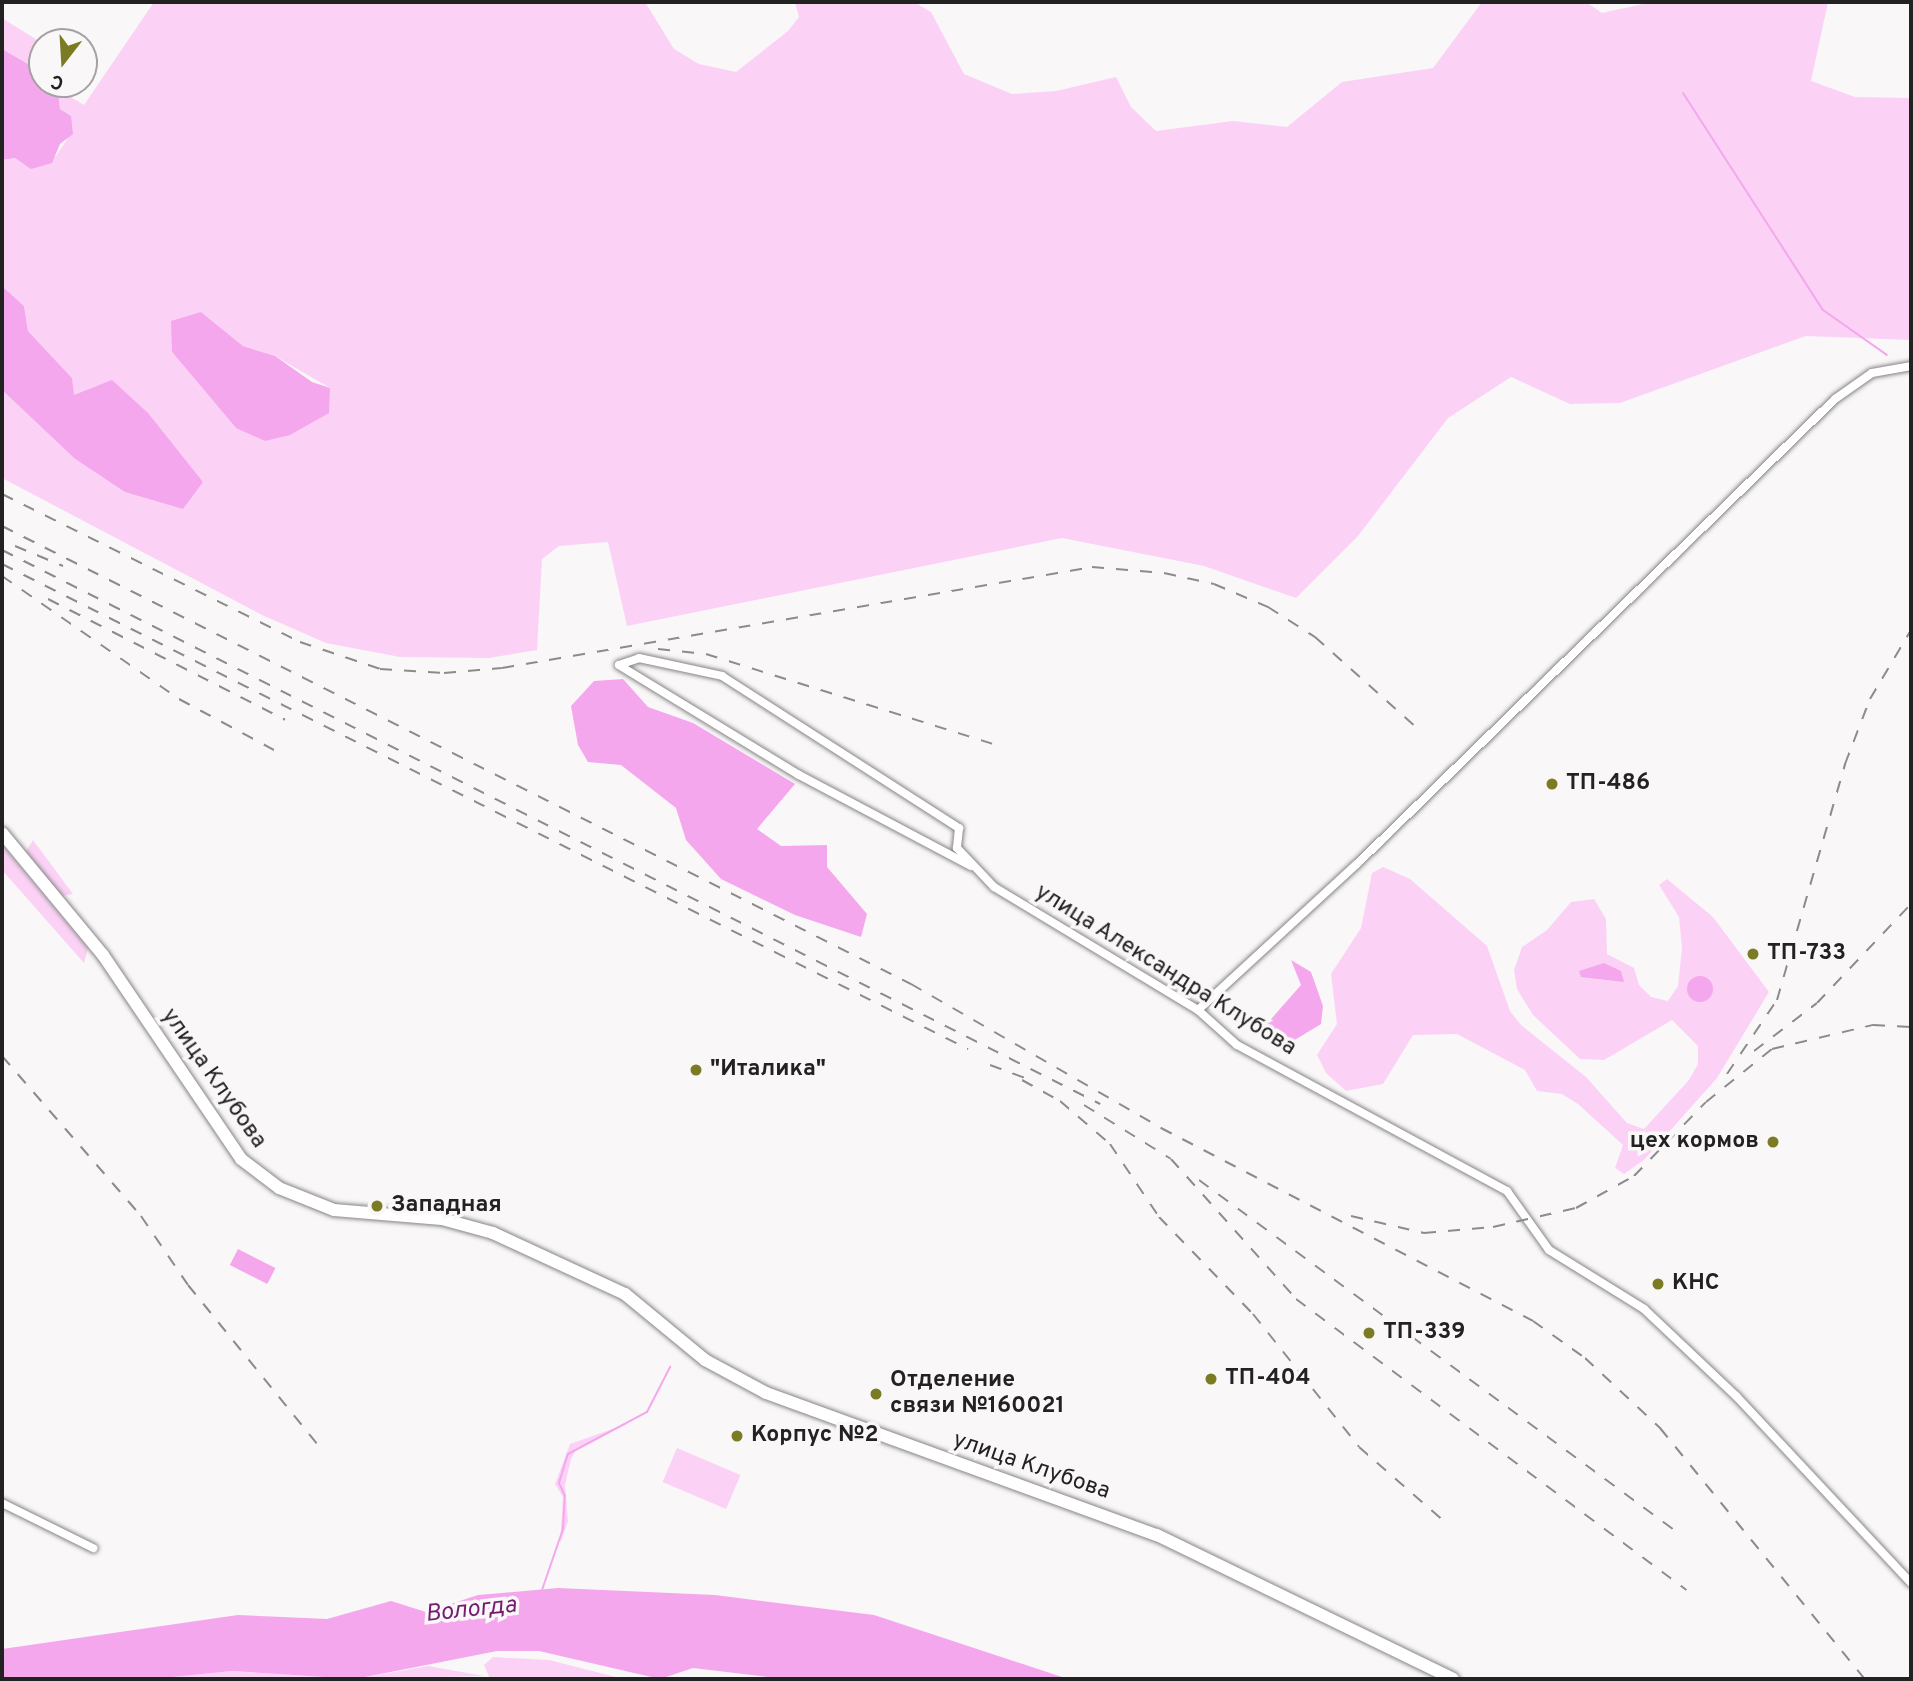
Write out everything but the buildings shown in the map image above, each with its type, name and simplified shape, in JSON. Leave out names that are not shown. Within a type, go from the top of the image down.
[{"type":"main road","name":"улица Клубова","points":[[2,833],[103,955],[241,1159],[279,1188],[334,1210],[450,1220],[493,1233],[638,1301],[705,1360],[766,1393],[902,1446],[1110,1516],[1453,1679]]},
{"type":"street","points":[[1198,1010],[1357,864],[1835,399],[1872,373],[1911,366]]},
{"type":"street","name":"улица Александра Клубова","points":[[971,866],[799,775],[619,665],[639,658],[723,676],[959,828],[957,848],[971,866],[994,887],[1198,1010],[1237,1045],[1507,1191],[1549,1250],[1644,1309],[1736,1396],[1911,1583]]},
{"type":"street","points":[[2,1503],[93,1548]]},
{"type":"shaded area","points":[[154,2],[645,2],[674,49],[699,64],[736,72],[788,31],[799,17],[795,2],[914,2],[931,12],[964,74],[1012,94],[1056,91],[1116,77],[1131,107],[1156,131],[1233,121],[1287,127],[1342,82],[1433,68],[1482,2],[1586,2],[1602,13],[1652,2],[1828,2],[1811,81],[1855,97],[1911,98],[1911,340],[1806,336],[1620,403],[1570,404],[1511,377],[1448,418],[1358,536],[1296,598],[1204,566],[1062,538],[627,626],[608,542],[559,546],[542,559],[537,650],[489,658],[400,657],[326,643],[262,615],[2,478],[2,390],[74,458],[203,482],[179,457],[73,395],[72,378],[28,331],[24,306],[2,286],[2,160],[15,158],[31,168],[56,156],[68,138],[71,116],[60,109],[59,98],[72,98],[84,105],[89,98],[98,98],[98,84]],"holes":[[[201,312],[243,346],[275,356],[330,388],[236,428],[172,352]]]},
{"type":"shaded area","points":[[2,18],[28,34],[28,67],[2,49]]},
{"type":"shaded area","points":[[33,840],[73,894],[62,896],[25,853]]},
{"type":"shaded area","points":[[2,845],[88,948],[84,963],[2,870]]},
{"type":"shaded area","points":[[1383,867],[1410,879],[1487,946],[1510,1011],[1521,1025],[1586,1077],[1627,1123],[1644,1129],[1689,1080],[1698,1064],[1698,1046],[1672,1020],[1604,1060],[1580,1059],[1533,1015],[1517,989],[1514,970],[1522,947],[1547,930],[1571,902],[1594,899],[1606,919],[1607,954],[1634,968],[1639,985],[1651,997],[1668,1001],[1678,986],[1682,948],[1679,917],[1659,885],[1667,879],[1713,917],[1769,992],[1717,1078],[1644,1160],[1624,1174],[1615,1168],[1623,1145],[1578,1104],[1562,1094],[1537,1091],[1525,1070],[1457,1034],[1413,1035],[1383,1084],[1346,1091],[1326,1073],[1317,1055],[1337,1024],[1331,974],[1361,928],[1372,873]]},
{"type":"shaded area","points":[[629,1423],[576,1450],[565,1485],[568,1521],[560,1544],[563,1497],[555,1484],[570,1444]]},
{"type":"shaded area","points":[[677,1448],[741,1475],[726,1509],[663,1482]]},
{"type":"shaded area","points":[[493,1657],[549,1660],[624,1679],[490,1679],[484,1665]]},
{"type":"shaded area","points":[[428,1666],[484,1676],[355,1679]]},
{"type":"shaded area","points":[[232,1671],[350,1679],[153,1679]]},
{"type":"water","points":[[2,49],[28,64],[28,98],[59,98],[60,109],[71,116],[73,134],[60,144],[52,163],[31,169],[15,158],[2,160]]},
{"type":"water","points":[[2,286],[24,306],[28,331],[72,378],[74,395],[112,380],[148,413],[203,482],[183,509],[125,492],[74,458],[2,390]]},
{"type":"water","points":[[201,312],[243,346],[275,356],[312,382],[330,388],[329,413],[290,435],[265,441],[236,428],[172,352],[171,321]]},
{"type":"water","points":[[623,679],[648,707],[693,723],[795,784],[757,829],[781,846],[827,845],[827,867],[867,914],[861,937],[795,915],[721,879],[686,840],[676,808],[621,765],[588,762],[578,745],[571,706],[594,681]]},
{"type":"water","points":[[1291,960],[1311,972],[1323,1006],[1321,1024],[1288,1044],[1271,1036],[1265,1026],[1301,985]]},
{"type":"water","points":[[1604,963],[1621,971],[1624,982],[1581,977],[1579,971]]},
{"type":"water","points":[[1700,976],[1709,980],[1713,989],[1709,998],[1700,1002],[1691,998],[1687,989],[1691,980]]},
{"type":"water","points":[[238,1249],[275,1268],[267,1284],[230,1265]]},
{"type":"water","name":"Вологда","points":[[558,1588],[715,1595],[874,1615],[1068,1679],[784,1679],[693,1668],[660,1679],[539,1651],[497,1651],[355,1679],[232,1671],[153,1679],[2,1679],[2,1649],[238,1615],[327,1619],[391,1601],[426,1612],[478,1595]]},
{"type":"waterway","points":[[1683,93],[1823,310],[1887,355]]},
{"type":"waterway","points":[[542,1590],[563,1529],[565,1496],[559,1483],[568,1454],[647,1412],[670,1367]]},
{"type":"railway","points":[[2,494],[300,642],[380,669],[444,673],[502,668],[1092,567],[1164,573],[1214,584],[1268,607],[1315,637],[1417,728]]},
{"type":"railway","points":[[2,526],[911,984],[1161,1128],[1533,1321],[1585,1358],[1660,1428],[1865,1679]]},
{"type":"railway","points":[[15,546],[63,566]]},
{"type":"railway","points":[[2,550],[1100,1104]]},
{"type":"railway","points":[[2,564],[968,1049]]},
{"type":"railway","points":[[2,576],[179,699],[274,750]]},
{"type":"railway","points":[[48,599],[285,720]]},
{"type":"railway","points":[[1727,1074],[1777,1000],[1845,764],[1870,699],[1911,630]]},
{"type":"railway","points":[[658,649],[706,654],[1000,746]]},
{"type":"railway","points":[[1754,1051],[1817,1003],[1911,904]]},
{"type":"railway","points":[[1351,1216],[1424,1233],[1493,1227],[1576,1208],[1634,1176],[1706,1102],[1772,1049],[1873,1025],[1911,1027]]},
{"type":"railway","points":[[2,1056],[141,1216],[188,1285],[317,1444]]},
{"type":"railway","points":[[990,1065],[1033,1081]]},
{"type":"railway","points":[[1022,1080],[1060,1101],[1110,1144],[1159,1217],[1253,1314],[1359,1447],[1446,1523]]},
{"type":"railway","points":[[1084,1105],[1171,1159],[1296,1299],[1686,1590]]},
{"type":"railway","points":[[1199,1180],[1681,1535]]},
{"type":"place","name":"ТП-486","points":[[1552,784]]},
{"type":"place","name":"ТП-733","points":[[1753,954]]},
{"type":"place","name":"\"Италика\"","points":[[696,1070]]},
{"type":"place","name":"цех кормов","points":[[1773,1142]]},
{"type":"place","name":"Западная","points":[[377,1206]]},
{"type":"place","name":"КНС","points":[[1658,1284]]},
{"type":"place","name":"ТП-339","points":[[1369,1333]]},
{"type":"place","name":"ТП-404","points":[[1211,1379]]},
{"type":"place","name":"Отделение связи №160021","points":[[876,1394]]},
{"type":"place","name":"Корпус №2","points":[[737,1436]]}]
